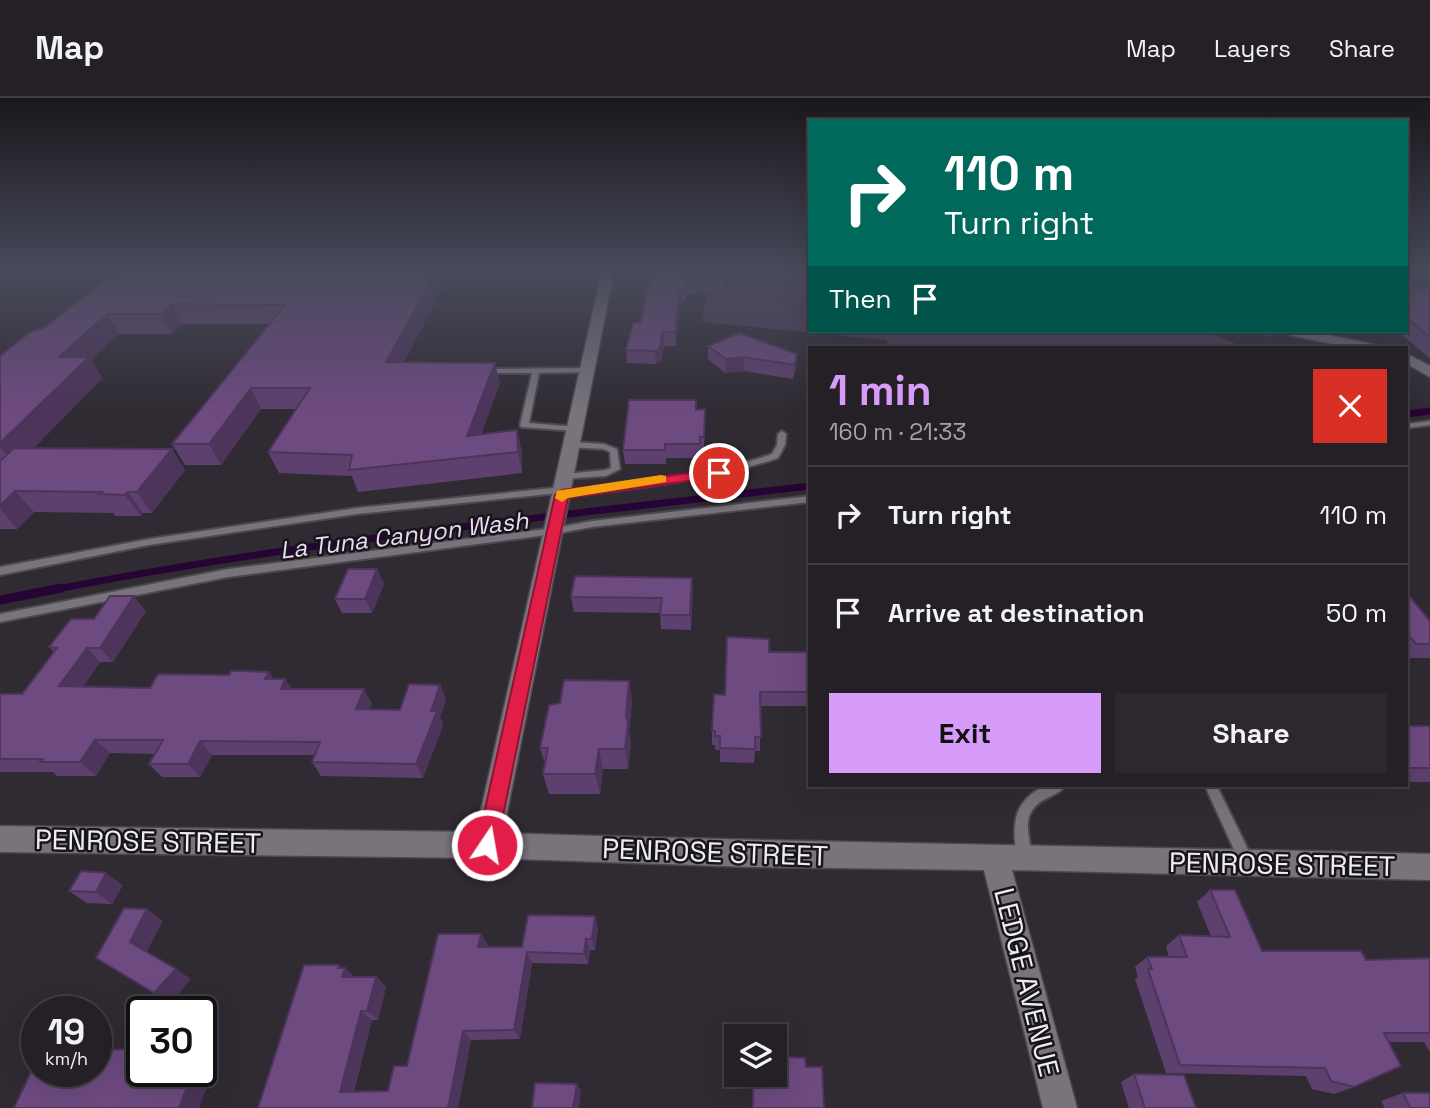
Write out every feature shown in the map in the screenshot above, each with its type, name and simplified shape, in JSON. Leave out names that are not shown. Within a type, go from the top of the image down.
[{"type":"street","points":[[487,845],[598,318]]},
{"type":"street","points":[[1299,333],[1362,346]]},
{"type":"street","points":[[1408,359],[1430,372]]},
{"type":"street","name":"PENROSE STREET","points":[[0,839],[487,845],[753,854],[1430,867]]},
{"type":"street","name":"LEDGE AVENUE","points":[[1010,857],[1059,1108]]},
{"type":"lane","points":[[467,371],[587,370]]},
{"type":"lane","points":[[536,371],[524,425],[575,429]]},
{"type":"lane","points":[[1408,426],[1430,423]]},
{"type":"lane","points":[[0,618],[753,465],[775,456],[781,445],[782,434]]},
{"type":"lane","points":[[0,571],[149,542],[357,511],[560,504],[616,469],[614,451],[604,447],[571,445]]},
{"type":"lane","points":[[560,504],[592,524],[808,499]]},
{"type":"lane","points":[[1010,857],[1022,813],[1034,798],[1057,787]]},
{"type":"lane","points":[[1211,787],[1248,864]]},
{"type":"shaded area","points":[[703,318],[808,318],[808,332],[702,322]]},
{"type":"shaded area","points":[[814,333],[1210,333],[1241,346],[888,346],[886,340]]},
{"type":"building","points":[[56,318],[102,318],[59,357],[89,357],[0,443],[0,356],[30,332],[45,327]]},
{"type":"building","points":[[274,318],[411,318],[386,362],[495,363],[467,436],[517,430],[518,452],[349,470],[352,455],[268,452],[310,388],[251,388],[209,444],[172,444]]},
{"type":"building","points":[[641,318],[676,318],[675,332],[663,332],[660,348],[655,351],[626,350],[633,323],[640,323]]},
{"type":"building","points":[[1408,318],[1430,318],[1430,337],[1408,319]]},
{"type":"building","points":[[739,333],[797,354],[795,365],[744,357],[726,359],[708,346]]},
{"type":"building","points":[[629,400],[696,400],[696,410],[705,409],[704,437],[700,437],[700,444],[665,444],[665,450],[623,450]]},
{"type":"building","points":[[14,448],[172,449],[137,492],[128,492],[125,495],[99,494],[102,492],[15,491],[0,506],[0,461]]},
{"type":"building","points":[[348,569],[377,569],[365,599],[335,599]]},
{"type":"building","points":[[575,576],[692,578],[690,615],[660,615],[662,598],[571,597]]},
{"type":"building","points":[[1408,594],[1430,621],[1430,644],[1416,644],[1408,634]]},
{"type":"building","points":[[110,596],[134,596],[100,648],[87,648],[59,686],[150,688],[158,674],[229,675],[231,671],[269,672],[265,679],[285,679],[281,689],[364,689],[356,709],[400,710],[409,684],[440,685],[431,711],[437,711],[416,764],[312,762],[320,742],[200,741],[188,764],[149,764],[163,740],[95,740],[80,762],[0,759],[0,694],[22,694],[57,648],[49,647],[71,619],[94,619]]},
{"type":"building","points":[[727,637],[769,639],[769,652],[808,652],[808,692],[760,692],[761,737],[755,737],[755,749],[720,748],[720,736],[715,736],[715,731],[712,731],[714,694],[725,695]]},
{"type":"building","points":[[564,680],[629,681],[625,749],[599,749],[595,774],[543,774],[548,748],[540,748],[549,705],[560,703]]},
{"type":"building","points":[[1408,726],[1430,726],[1430,768],[1408,768]]},
{"type":"building","points":[[81,871],[106,873],[96,892],[69,891]]},
{"type":"building","points":[[1210,890],[1235,890],[1262,951],[1361,951],[1366,960],[1430,958],[1430,1033],[1384,1033],[1401,1066],[1354,1087],[1331,1081],[1325,1068],[1180,1065],[1148,969],[1152,969],[1147,957],[1187,957],[1179,935],[1230,937]]},
{"type":"building","points":[[124,908],[147,909],[130,942],[176,969],[154,993],[96,958]]},
{"type":"building","points":[[528,915],[595,916],[592,939],[586,939],[584,954],[527,952],[514,1030],[463,1031],[448,1108],[258,1108],[304,965],[339,965],[338,968],[345,968],[342,977],[376,977],[367,1011],[361,1011],[340,1092],[388,1091],[394,1066],[407,1066],[438,934],[481,934],[478,947],[522,947]]},
{"type":"building","points":[[126,1049],[126,1087],[187,1087],[179,1108],[14,1108],[24,1087],[112,1087],[112,1050]]},
{"type":"building","points":[[787,1051],[788,1057],[805,1058],[806,1067],[822,1067],[824,1108],[753,1108],[753,1087],[787,1087]]},
{"type":"building","points":[[1134,1074],[1184,1075],[1196,1108],[1145,1108]]},
{"type":"building","points":[[535,1083],[577,1084],[573,1108],[532,1108]]},
{"type":"building","points":[[1403,1093],[1430,1093],[1430,1108],[1410,1108]]},
{"type":"waterway","name":"La Tuna Canyon Wash","points":[[1408,414],[1430,411]]},
{"type":"waterway","name":"La Tuna Canyon Wash","points":[[52,590],[335,543],[808,486]]},
{"type":"waterway","name":"La Tuna Canyon Wash","points":[[0,600],[61,588]]},
{"type":"slow traffic","points":[[562,498],[562,495],[661,479]]},
{"type":"route","points":[[487,845],[562,495],[719,473]]}]
